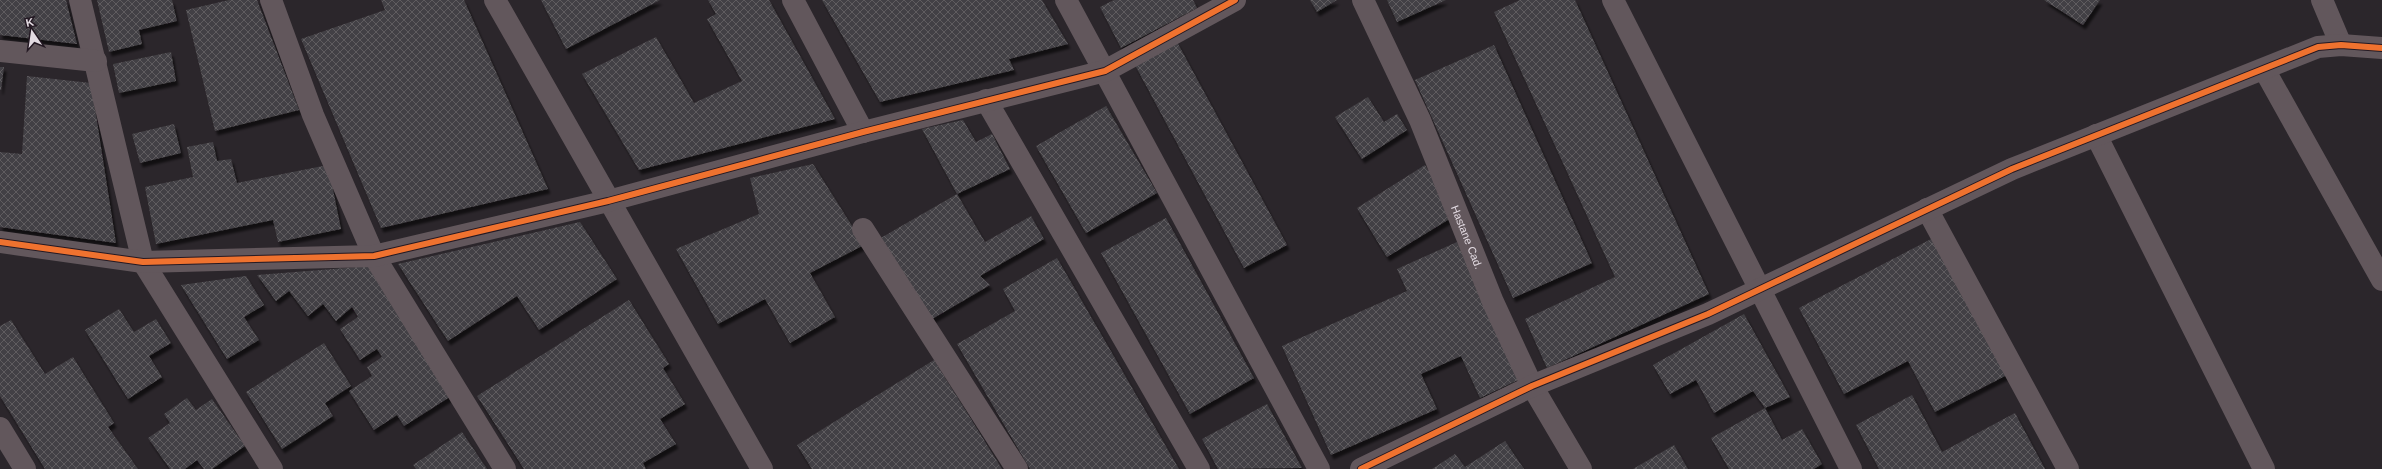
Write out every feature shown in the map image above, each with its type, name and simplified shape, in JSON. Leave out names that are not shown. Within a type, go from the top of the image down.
[{"type":"street","points":[[80,0],[96,61],[143,262],[272,469]]},
{"type":"street","points":[[271,0],[313,115],[374,256],[505,469]]},
{"type":"street","points":[[495,0],[608,201],[762,469]]},
{"type":"street","points":[[793,0],[863,132]]},
{"type":"street","points":[[1066,0],[1319,469]]},
{"type":"street","points":[[0,242],[143,262],[374,256],[608,201],[863,132],[1105,71],[1235,0]]},
{"type":"street","name":"Hastane Cad.","points":[[1362,0],[1420,120],[1493,302],[1532,386],[1581,469]]},
{"type":"street","points":[[1613,0],[1851,469]]},
{"type":"street","points":[[2322,0],[2340,45]]},
{"type":"street","points":[[1361,469],[1532,386],[1708,314],[2012,169],[2318,47],[2340,45],[2382,48]]},
{"type":"street","points":[[0,50],[96,61]]},
{"type":"street","points":[[2264,69],[2382,280]]},
{"type":"street","points":[[986,100],[1199,469]]},
{"type":"street","points":[[2096,135],[2264,469]]},
{"type":"street","points":[[1927,209],[2068,469]]},
{"type":"street","points":[[863,229],[1017,469]]},
{"type":"street","points":[[2,435],[25,469]]},
{"type":"building","points":[[0,0],[66,0],[77,44],[0,35]]},
{"type":"building","points":[[97,0],[172,0],[177,21],[139,30],[142,44],[109,52]]},
{"type":"building","points":[[229,0],[257,0],[299,110],[215,131],[186,10]]},
{"type":"building","points":[[381,0],[464,0],[548,189],[381,228],[301,39],[385,10]]},
{"type":"building","points":[[541,0],[660,0],[566,49]]},
{"type":"building","points":[[708,0],[769,0],[835,119],[639,170],[582,74],[656,37],[694,103],[742,81],[707,19],[716,14]]},
{"type":"building","points":[[822,0],[1042,0],[1068,44],[1009,59],[1014,70],[880,102]]},
{"type":"building","points":[[1114,0],[1193,0],[1197,8],[1121,48],[1100,7]]},
{"type":"building","points":[[1310,0],[1337,0],[1317,12]]},
{"type":"building","points":[[1387,0],[1446,0],[1397,22]]},
{"type":"building","points":[[1520,0],[1575,0],[1709,294],[1547,368],[1525,319],[1615,277],[1494,12]]},
{"type":"building","points":[[2044,0],[2100,0],[2083,25]]},
{"type":"building","points":[[1177,42],[1287,245],[1244,268],[1135,65]]},
{"type":"building","points":[[1494,45],[1592,263],[1513,298],[1415,80]]},
{"type":"building","points":[[171,52],[176,81],[119,93],[113,64]]},
{"type":"building","points":[[0,67],[4,67],[1,90],[0,90]]},
{"type":"building","points":[[27,76],[91,83],[116,243],[0,227],[0,152],[22,154]]},
{"type":"building","points":[[1368,97],[1384,122],[1397,114],[1407,130],[1362,159],[1335,117]]},
{"type":"building","points":[[1106,106],[1157,193],[1086,233],[1036,146]]},
{"type":"building","points":[[963,120],[976,142],[992,134],[1010,169],[957,194],[922,129]]},
{"type":"building","points":[[174,124],[181,153],[140,163],[132,134]]},
{"type":"building","points":[[213,142],[217,161],[231,159],[237,183],[328,165],[341,229],[278,242],[273,220],[156,244],[145,187],[193,177],[187,147]]},
{"type":"building","points":[[813,164],[864,245],[810,273],[835,317],[790,343],[765,299],[718,324],[676,249],[759,214],[750,178]]},
{"type":"building","points":[[1425,165],[1456,215],[1387,257],[1357,208]]},
{"type":"building","points":[[957,194],[985,242],[1031,216],[1044,239],[980,276],[990,285],[927,322],[879,239]]},
{"type":"building","points":[[1166,218],[1254,378],[1190,414],[1101,253]]},
{"type":"building","points":[[580,222],[617,279],[539,330],[517,296],[448,341],[398,264]]},
{"type":"building","points":[[1935,237],[2007,375],[1935,412],[1908,361],[1844,394],[1799,308]]},
{"type":"building","points":[[1457,242],[1518,380],[1480,398],[1461,356],[1421,374],[1437,409],[1331,455],[1282,346],[1407,291],[1397,269]]},
{"type":"building","points":[[1057,258],[1179,469],[1030,469],[957,344],[1015,311],[1003,289]]},
{"type":"building","points":[[371,266],[453,395],[404,426],[397,415],[374,430],[349,391],[372,376],[367,367],[382,357],[377,349],[360,360],[340,329],[358,317],[352,307],[336,321],[323,304],[308,316],[289,291],[276,301],[257,275]]},
{"type":"building","points":[[246,276],[264,305],[244,317],[259,340],[227,359],[181,285]]},
{"type":"building","points":[[629,300],[669,364],[663,368],[685,404],[660,419],[676,444],[643,463],[646,469],[524,469],[477,396]]},
{"type":"building","points":[[119,309],[134,332],[156,319],[171,343],[149,356],[162,377],[128,399],[85,330]]},
{"type":"building","points":[[1744,314],[1790,397],[1765,408],[1753,391],[1714,413],[1696,380],[1670,394],[1653,365]]},
{"type":"building","points":[[11,320],[45,374],[73,357],[114,423],[108,427],[138,469],[45,469],[0,396],[0,326]]},
{"type":"building","points":[[324,343],[351,386],[325,403],[333,416],[282,449],[246,392]]},
{"type":"building","points":[[934,360],[1002,469],[812,469],[797,445]]},
{"type":"building","points":[[1912,395],[1942,452],[2015,413],[2045,469],[1879,469],[1856,425]]},
{"type":"building","points":[[187,398],[196,410],[212,399],[245,446],[212,469],[204,469],[197,460],[185,469],[170,469],[148,438],[170,423],[164,414]]},
{"type":"building","points":[[1267,404],[1302,468],[1218,469],[1202,439]]},
{"type":"building","points":[[1765,408],[1782,440],[1802,429],[1822,464],[1814,469],[1729,469],[1711,438]]},
{"type":"building","points":[[462,432],[487,469],[416,469],[413,465]]},
{"type":"building","points":[[1505,441],[1524,469],[1432,469],[1455,454],[1465,467]]},
{"type":"building","points":[[1674,445],[1688,469],[1633,469]]},
{"type":"cycle path","points":[[0,242],[143,262],[374,256],[608,201],[863,132],[1105,71],[1235,0]]},
{"type":"cycle path","points":[[1361,469],[1532,386],[1708,314],[2012,169],[2318,47],[2341,45],[2382,48]]}]
